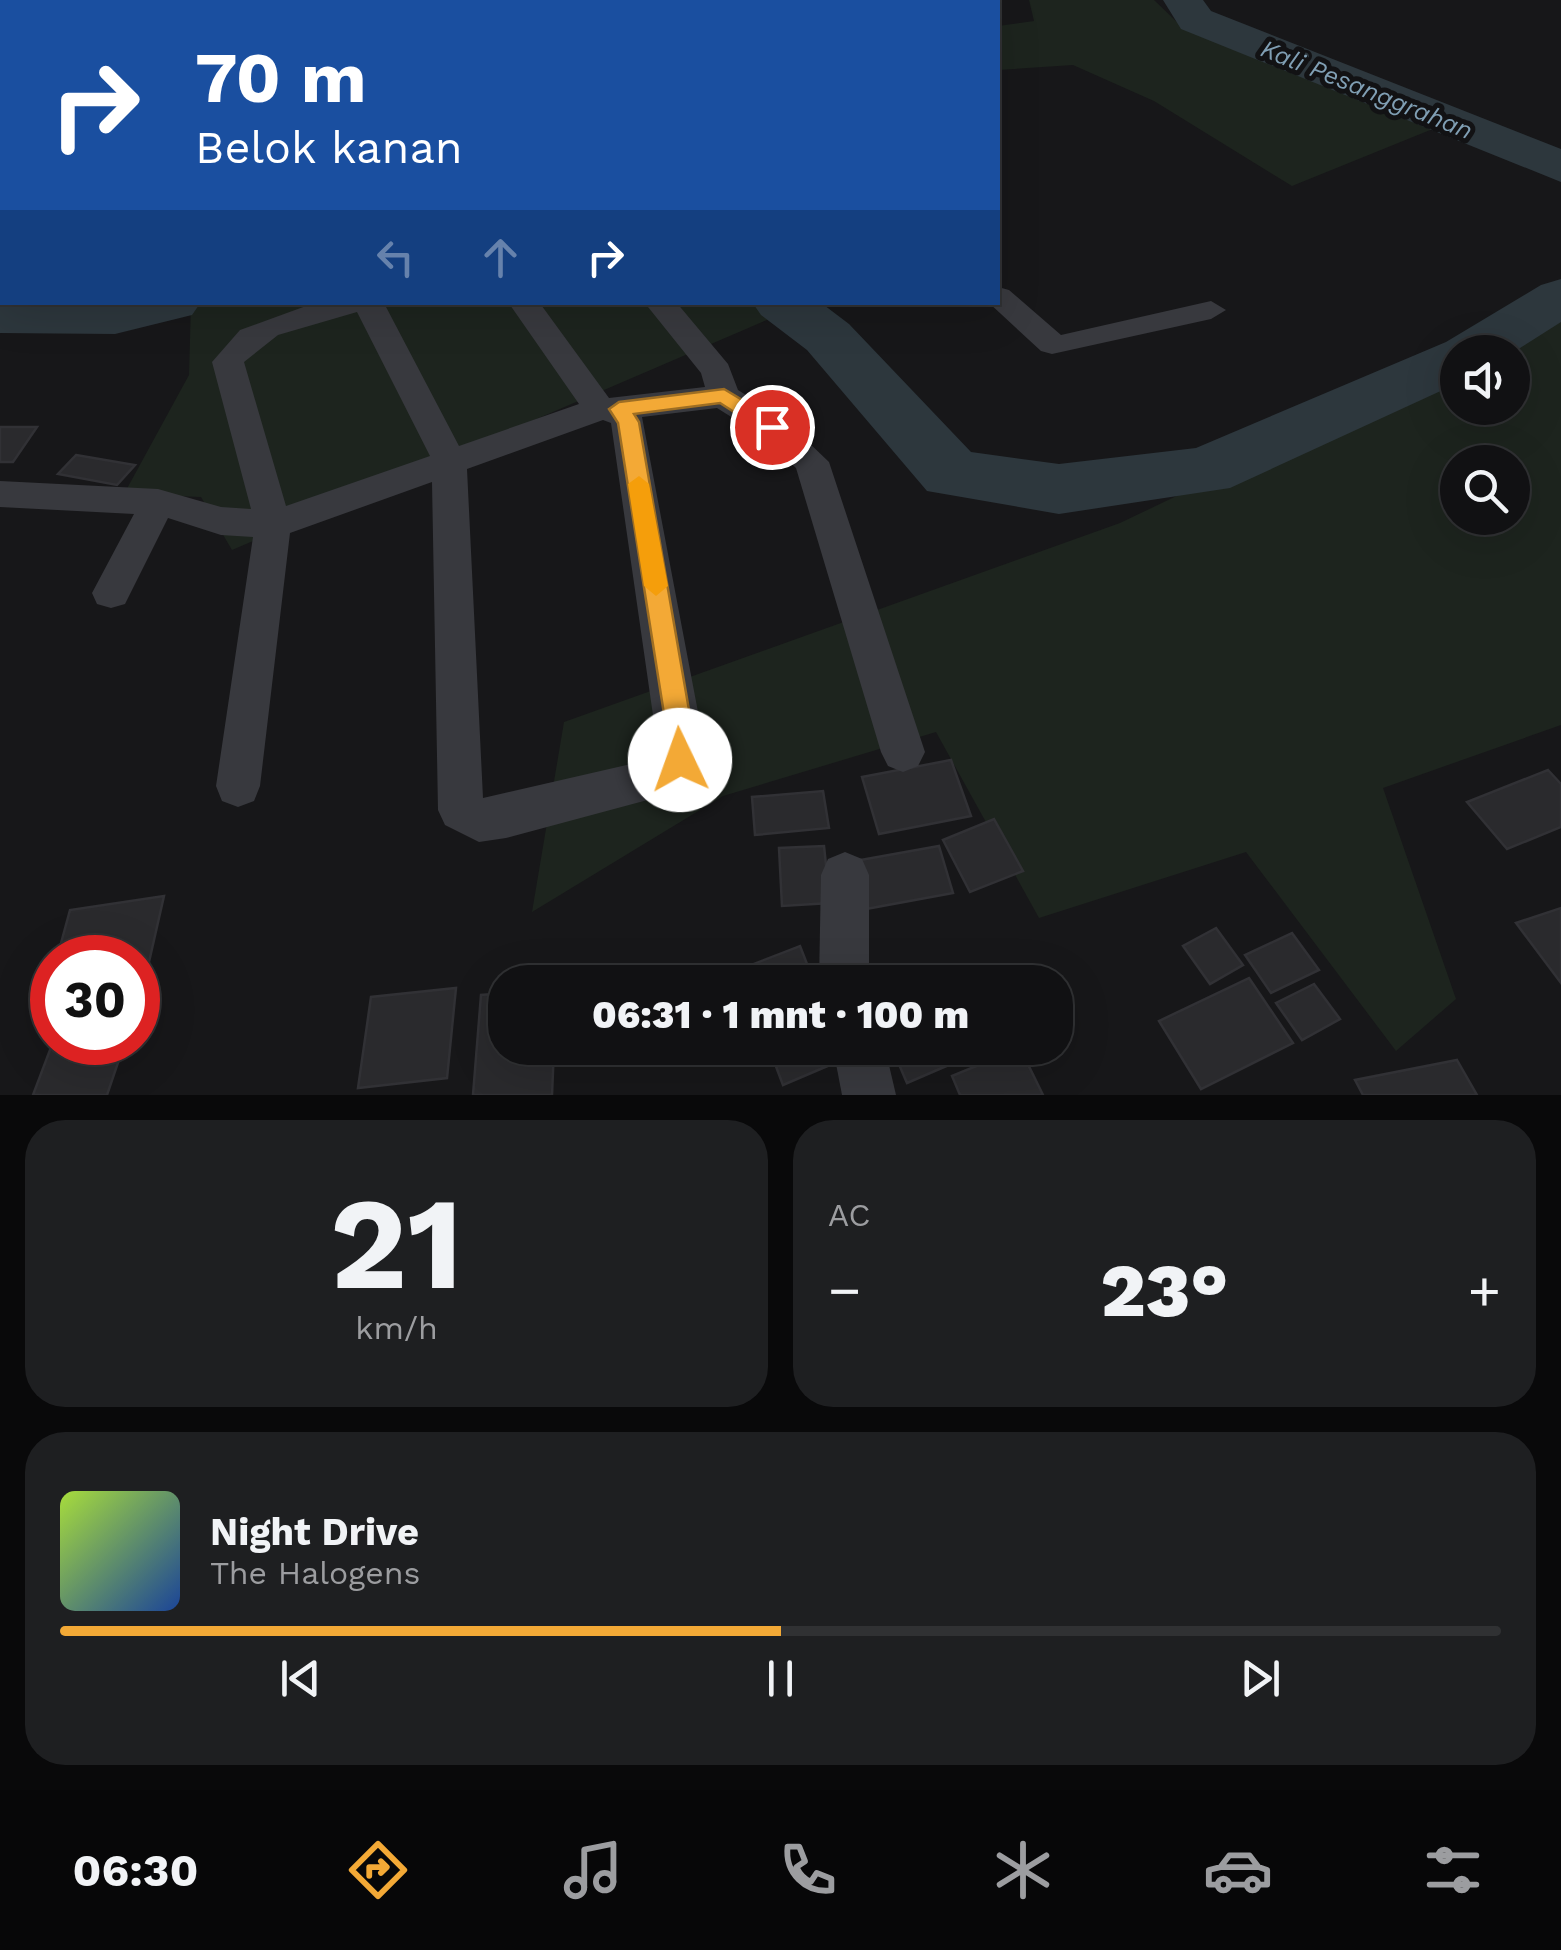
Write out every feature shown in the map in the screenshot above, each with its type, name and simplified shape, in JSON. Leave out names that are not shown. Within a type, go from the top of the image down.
[{"type":"street","points":[[1000,298],[1052,344],[1211,310]]},
{"type":"street","points":[[238,786],[273,525],[228,362],[235,346],[258,334],[352,305]]},
{"type":"street","points":[[366,305],[374,312],[448,460],[462,810],[480,820],[506,818],[655,778],[680,760],[680,733],[628,422],[610,409],[525,305]]},
{"type":"street","points":[[661,305],[717,372],[724,396]]},
{"type":"street","points":[[0,494],[158,502],[221,521],[273,525],[448,460],[610,409],[724,396],[772,427],[812,462],[903,752]]},
{"type":"street","points":[[111,592],[158,502]]},
{"type":"street","points":[[844,874],[844,965]]},
{"type":"street","points":[[863,1065],[869,1095]]},
{"type":"shaded area","points":[[1029,0],[1154,0],[1179,24],[1253,42],[1445,124],[1292,186],[1154,101],[1073,65],[1000,70],[1000,26],[1034,21]]},
{"type":"shaded area","points":[[191,305],[786,305],[790,310],[232,550],[201,497],[124,494],[189,375]]},
{"type":"shaded area","points":[[1561,305],[1561,725],[1383,788],[1456,999],[1396,1051],[1246,852],[1039,918],[936,732],[723,796],[532,912],[564,722],[1120,523],[1440,370],[1440,425],[1530,425],[1530,335],[1513,335],[1543,321]]},
{"type":"building","points":[[0,427],[37,427],[13,462],[0,462]]},
{"type":"building","points":[[76,455],[135,465],[117,485],[58,474]]},
{"type":"building","points":[[951,760],[971,816],[879,834],[862,777]]},
{"type":"building","points":[[1548,770],[1561,784],[1561,827],[1507,849],[1467,802]]},
{"type":"building","points":[[823,791],[829,828],[755,835],[752,797]]},
{"type":"building","points":[[994,819],[1023,871],[970,892],[943,840]]},
{"type":"building","points":[[824,846],[830,903],[782,906],[779,848]]},
{"type":"building","points":[[939,846],[953,893],[866,909],[855,861]]},
{"type":"building","points":[[164,896],[155,935],[63,935],[70,910]]},
{"type":"building","points":[[1561,908],[1561,983],[1516,923]]},
{"type":"building","points":[[1216,928],[1243,965],[1210,984],[1183,946]]},
{"type":"building","points":[[1292,933],[1319,970],[1271,993],[1245,955]]},
{"type":"building","points":[[800,946],[807,965],[751,965]]},
{"type":"building","points":[[1249,978],[1293,1043],[1201,1089],[1159,1021]]},
{"type":"building","points":[[1314,984],[1340,1019],[1302,1040],[1276,1003]]},
{"type":"building","points":[[456,988],[447,1078],[358,1088],[371,997]]},
{"type":"building","points":[[488,994],[488,1065],[553,1065],[552,1095],[473,1095],[481,995]]},
{"type":"building","points":[[1457,1060],[1477,1095],[1363,1095],[1355,1080]]},
{"type":"building","points":[[44,1065],[117,1065],[107,1095],[33,1095]]},
{"type":"building","points":[[775,1065],[830,1065],[783,1085]]},
{"type":"building","points":[[899,1065],[949,1065],[907,1083]]},
{"type":"building","points":[[979,1065],[1028,1065],[1043,1095],[960,1095],[952,1076]]},
{"type":"waterway","name":"Kali Pesanggrahan","points":[[1183,0],[1196,20],[1561,167]]},
{"type":"waterway","name":"Kali Pesanggrahan","points":[[1498,335],[1561,297]]},
{"type":"waterway","name":"Kali Pesanggrahan","points":[[0,315],[115,316],[160,305]]},
{"type":"waterway","name":"Kali Pesanggrahan","points":[[785,305],[828,337],[951,474],[1059,489],[1206,471],[1440,367]]},
{"type":"slow traffic","points":[[639,484],[656,586]]},
{"type":"route","points":[[680,760],[680,733],[628,422],[619,409],[724,396],[772,427]]}]
